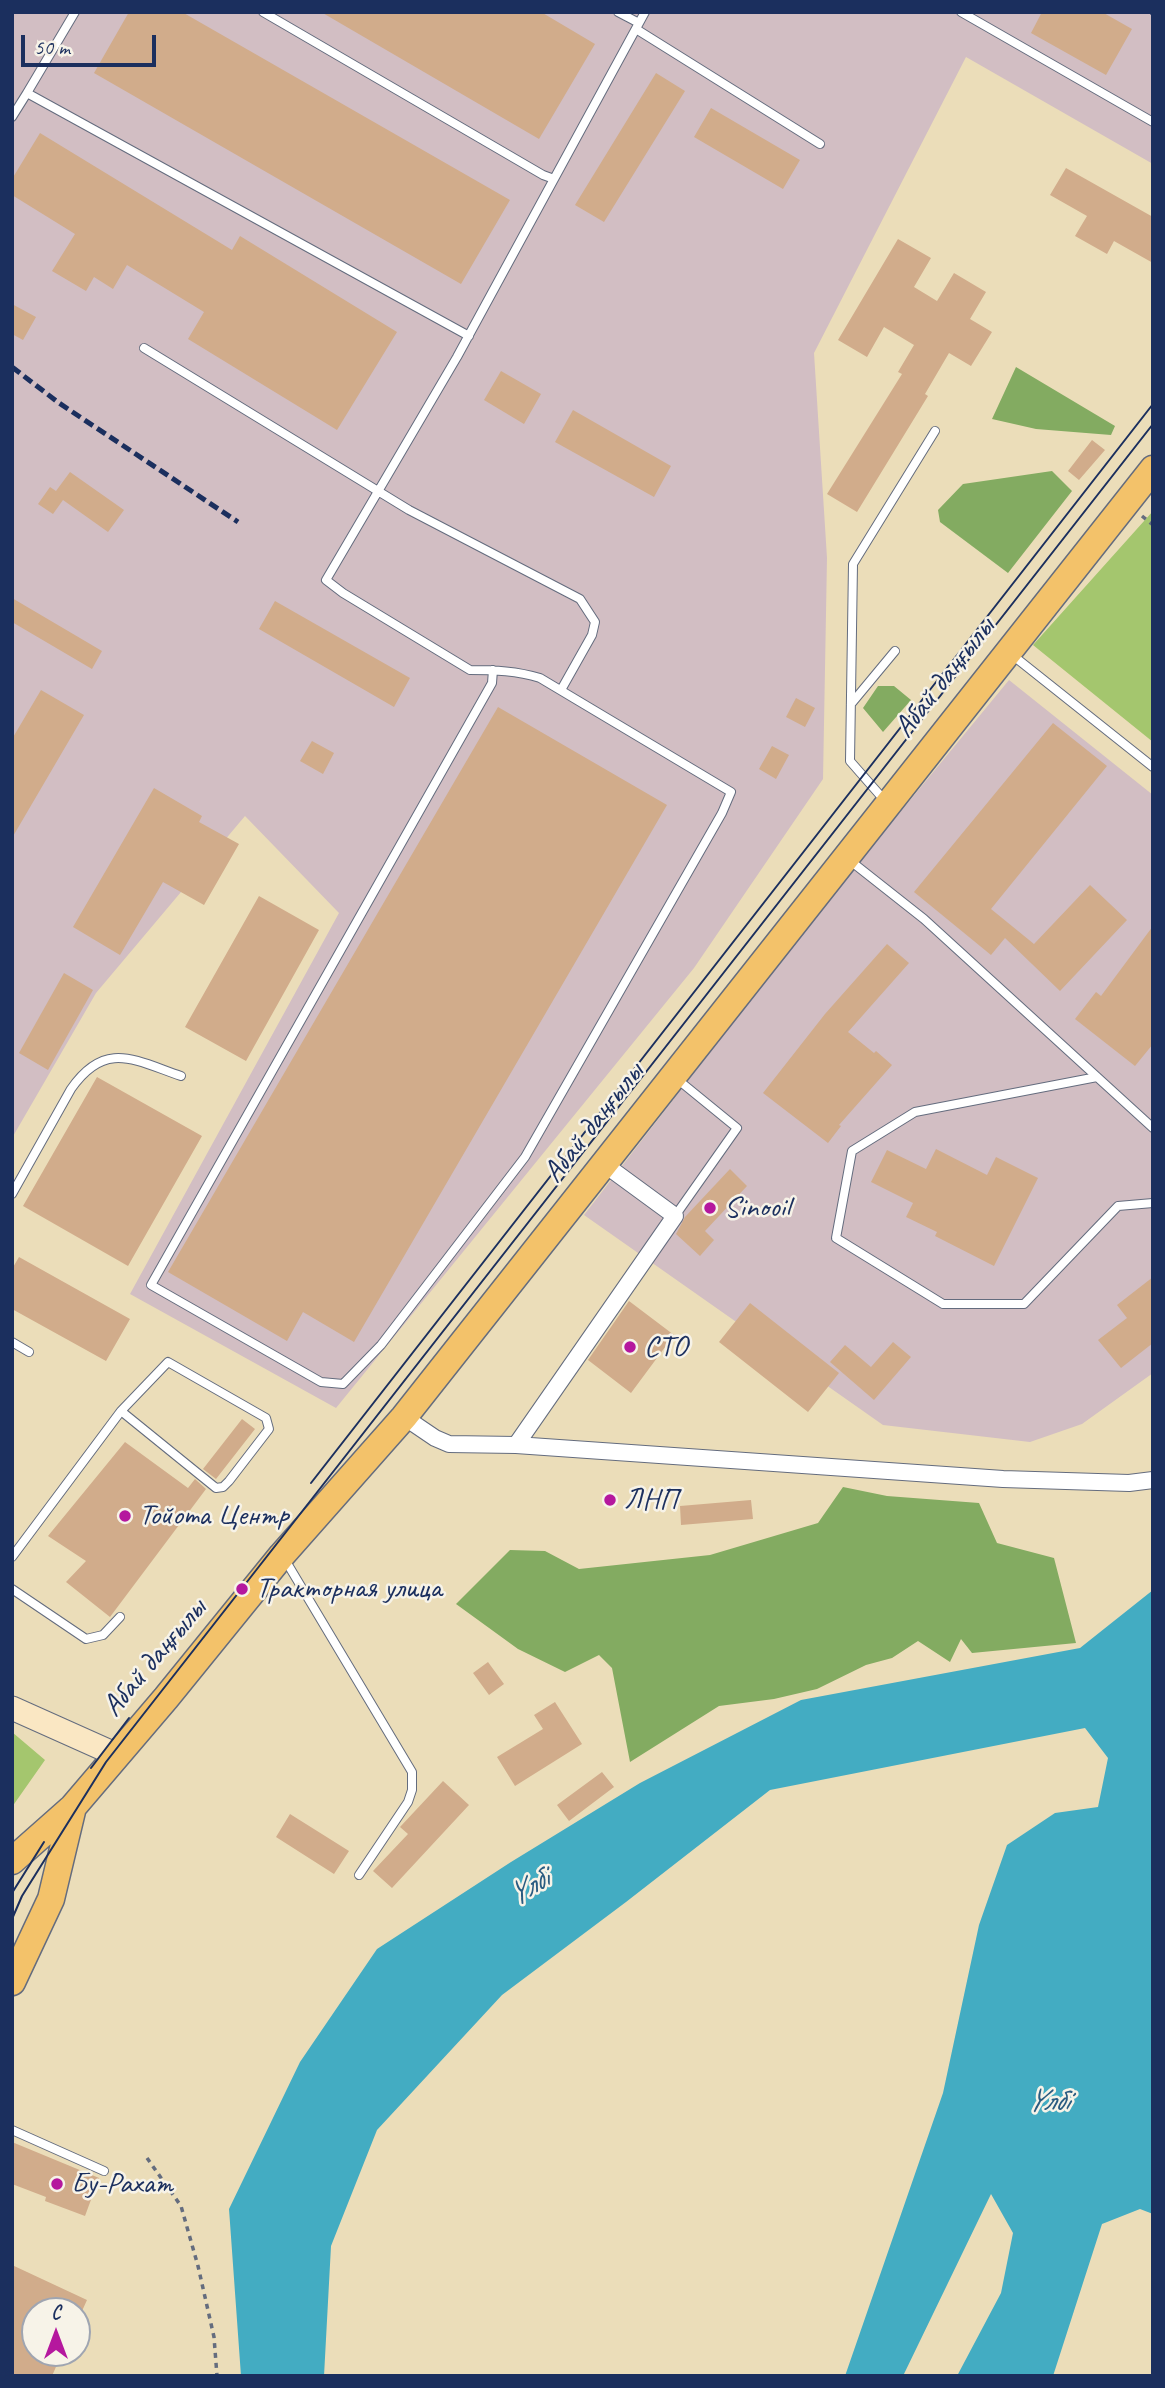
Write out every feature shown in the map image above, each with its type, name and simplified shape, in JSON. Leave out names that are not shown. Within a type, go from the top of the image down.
[{"type":"main road","name":"Абай даңғылы","points":[[12,1861],[73,1807],[282,1555],[404,1417],[1153,469]]},
{"type":"main road","points":[[12,1708],[117,1755]]},
{"type":"main road","name":"Абай даңғылы","points":[[12,1982],[51,1899],[73,1807]]},
{"type":"street","points":[[516,1445],[675,1216],[604,1164]]},
{"type":"street","points":[[404,1417],[449,1444],[516,1445],[1003,1479],[1129,1483],[1153,1480]]},
{"type":"lane","points":[[12,117],[75,12]]},
{"type":"lane","points":[[263,12],[554,179]]},
{"type":"lane","points":[[618,12],[820,144]]},
{"type":"lane","points":[[493,670],[492,683],[151,1285],[321,1382],[343,1384],[382,1345],[525,1157],[722,813],[731,792],[540,678],[514,671],[493,670],[470,670],[326,580],[469,336],[645,12]]},
{"type":"lane","points":[[961,12],[1153,122]]},
{"type":"lane","points":[[27,93],[469,336]]},
{"type":"lane","points":[[144,348],[378,491],[580,599],[595,622],[592,635],[561,690]]},
{"type":"lane","points":[[888,805],[850,761],[853,564],[935,431]]},
{"type":"lane","points":[[851,704],[895,651]]},
{"type":"lane","points":[[1008,652],[1153,766]]},
{"type":"lane","points":[[846,857],[924,919],[1153,1128]]},
{"type":"lane","points":[[12,1194],[71,1089],[93,1065],[124,1056],[181,1076]]},
{"type":"lane","points":[[673,1076],[737,1128],[675,1216]]},
{"type":"lane","points":[[1097,1077],[915,1112],[852,1151],[836,1238],[943,1304],[1024,1304],[1118,1206],[1153,1203]]},
{"type":"lane","points":[[12,1342],[29,1352]]},
{"type":"lane","points":[[12,1557],[121,1412],[168,1362],[266,1418],[269,1429],[229,1481],[223,1487],[216,1488],[121,1412]]},
{"type":"lane","points":[[282,1555],[412,1772],[412,1790],[408,1802],[359,1875]]},
{"type":"lane","points":[[12,1590],[86,1639],[103,1635],[120,1617]]},
{"type":"lane","points":[[12,2130],[104,2171]]},
{"type":"path","points":[[147,2158],[181,2206],[214,2337],[217,2376]]},
{"type":"shaded area","points":[[12,12],[1153,12],[1153,164],[966,57],[814,353],[827,558],[823,779],[694,968],[336,1408],[130,1294],[339,913],[245,816],[96,993],[12,1138]]},
{"type":"shaded area","points":[[1009,680],[1153,795],[1153,1373],[1082,1424],[1030,1442],[883,1425],[584,1215],[827,901]]},
{"type":"green space","points":[[1016,367],[1115,426],[1111,435],[1036,429],[992,419]]},
{"type":"green space","points":[[1052,471],[1072,491],[1008,573],[940,522],[938,510],[963,484]]},
{"type":"green space","points":[[1153,511],[1153,742],[1033,645]]},
{"type":"green space","points":[[878,686],[894,686],[911,700],[883,732],[863,708]]},
{"type":"green space","points":[[843,1487],[887,1496],[979,1503],[997,1543],[1054,1558],[1076,1643],[972,1653],[961,1639],[950,1662],[918,1641],[892,1658],[866,1665],[817,1689],[774,1699],[719,1706],[630,1762],[612,1668],[599,1655],[565,1672],[518,1649],[456,1604],[510,1550],[545,1551],[579,1569],[710,1555],[818,1523]]},
{"type":"green space","points":[[12,1732],[45,1760],[12,1807]]},
{"type":"water","name":"Үлбі","points":[[1153,1590],[1153,2214],[1140,2209],[1102,2224],[1053,2376],[957,2376],[1001,2293],[1013,2233],[991,2194],[903,2376],[845,2376],[943,2093],[979,1925],[1007,1845],[1055,1813],[1098,1807],[1108,1758],[1085,1728],[770,1790],[502,1995],[377,2130],[331,2246],[324,2376],[241,2376],[229,2209],[300,2062],[377,1949],[640,1783],[801,1700],[1080,1648]]},
{"type":"building","points":[[129,12],[182,12],[510,200],[461,284],[94,73]]},
{"type":"building","points":[[321,12],[541,12],[595,44],[539,139]]},
{"type":"building","points":[[1042,12],[1102,12],[1132,29],[1106,75],[1031,33]]},
{"type":"building","points":[[656,73],[685,91],[604,222],[575,205]]},
{"type":"building","points":[[711,108],[800,160],[783,189],[694,137]]},
{"type":"building","points":[[40,133],[232,250],[240,236],[397,332],[337,430],[188,339],[204,312],[127,265],[113,289],[94,277],[86,291],[52,271],[75,234],[12,195],[12,179]]},
{"type":"building","points":[[1066,168],[1153,217],[1153,263],[1114,241],[1107,254],[1075,236],[1087,216],[1050,195]]},
{"type":"building","points":[[898,239],[931,258],[914,287],[937,301],[954,273],[986,292],[970,319],[992,332],[971,366],[949,353],[925,394],[928,396],[857,512],[827,494],[902,374],[898,372],[914,345],[884,327],[867,357],[838,340]]},
{"type":"building","points":[[12,304],[36,317],[23,340],[12,334]]},
{"type":"building","points":[[501,371],[541,394],[524,424],[484,400]]},
{"type":"building","points":[[573,410],[671,466],[654,497],[555,442]]},
{"type":"building","points":[[1092,440],[1105,450],[1079,480],[1068,471]]},
{"type":"building","points":[[70,472],[124,510],[108,532],[63,500],[53,514],[38,504],[50,487],[56,491]]},
{"type":"building","points":[[12,598],[102,651],[92,669],[12,622]]},
{"type":"building","points":[[275,601],[410,678],[394,707],[259,629]]},
{"type":"building","points":[[41,690],[84,715],[12,838],[12,739]]},
{"type":"building","points":[[796,698],[815,708],[805,727],[786,717]]},
{"type":"building","points":[[498,707],[667,805],[354,1342],[303,1312],[287,1341],[168,1272]]},
{"type":"building","points":[[1053,723],[1107,766],[991,909],[1034,944],[1090,885],[1127,920],[1060,991],[1005,938],[991,955],[914,892]]},
{"type":"building","points":[[312,741],[334,753],[323,774],[300,761]]},
{"type":"building","points":[[772,746],[789,755],[776,779],[759,769]]},
{"type":"building","points":[[154,788],[202,816],[199,822],[239,844],[204,905],[163,882],[120,955],[73,927]]},
{"type":"building","points":[[259,896],[319,930],[246,1061],[185,1027]]},
{"type":"building","points":[[1153,926],[1153,1044],[1135,1066],[1075,1019],[1096,992],[1101,996]]},
{"type":"building","points":[[887,944],[909,963],[848,1032],[892,1065],[839,1125],[841,1126],[828,1143],[763,1093],[825,1014]]},
{"type":"building","points":[[64,973],[93,990],[48,1070],[19,1053]]},
{"type":"building","points":[[97,1077],[202,1136],[128,1266],[23,1206]]},
{"type":"building","points":[[936,1149],[987,1175],[996,1157],[1038,1178],[994,1266],[935,1236],[937,1232],[906,1217],[913,1203],[871,1182],[887,1150],[926,1169]]},
{"type":"building","name":"Sinooil","points":[[730,1169],[747,1186],[705,1231],[714,1240],[700,1256],[676,1234],[685,1217]]},
{"type":"building","points":[[19,1257],[130,1319],[106,1361],[12,1309],[12,1269]]},
{"type":"building","points":[[1153,1277],[1153,1343],[1121,1368],[1098,1340],[1127,1318],[1117,1305]]},
{"type":"building","name":"СТО","points":[[629,1301],[674,1335],[631,1393],[588,1360]]},
{"type":"building","points":[[750,1303],[839,1373],[808,1412],[719,1342]]},
{"type":"building","points":[[893,1342],[911,1357],[874,1400],[830,1362],[845,1345],[871,1367]]},
{"type":"building","points":[[242,1419],[255,1429],[216,1479],[203,1469]]},
{"type":"building","name":"Тойота Центр","points":[[125,1442],[188,1488],[195,1479],[206,1489],[110,1617],[66,1582],[86,1561],[48,1536]]},
{"type":"building","points":[[751,1500],[753,1519],[681,1525],[680,1506]]},
{"type":"building","points":[[488,1662],[504,1684],[489,1695],[473,1673]]},
{"type":"building","points":[[555,1702],[582,1744],[515,1786],[497,1757],[543,1729],[534,1715]]},
{"type":"building","points":[[602,1772],[614,1787],[569,1821],[557,1805]]},
{"type":"building","points":[[443,1781],[469,1805],[392,1888],[373,1871],[408,1834],[400,1827]]},
{"type":"building","points":[[290,1814],[349,1851],[334,1874],[276,1837]]},
{"type":"building","points":[[12,2142],[99,2178],[85,2216],[45,2201],[46,2197],[12,2184]]},
{"type":"building","points":[[12,2265],[81,2297],[21,2297],[21,2367],[56,2367],[52,2376],[12,2376]]},
{"type":"tram line","points":[[311,1483],[1153,404]]},
{"type":"tram line","points":[[12,1919],[22,1896],[106,1762],[1153,424]]},
{"type":"tram line","points":[[91,1768],[129,1718]]},
{"type":"tram line","points":[[12,1893],[44,1842]]},
{"type":"railway","points":[[12,367],[59,403],[238,522]]},
{"type":"place","name":"Sinooil","points":[[710,1208]]},
{"type":"place","name":"СТО","points":[[630,1347]]},
{"type":"place","name":"ЛНП","points":[[610,1500]]},
{"type":"place","name":"Тойота Центр","points":[[125,1516]]},
{"type":"place","name":"Тракторная улица","points":[[242,1589]]},
{"type":"place","name":"Бу-Рахат","points":[[57,2184]]}]
